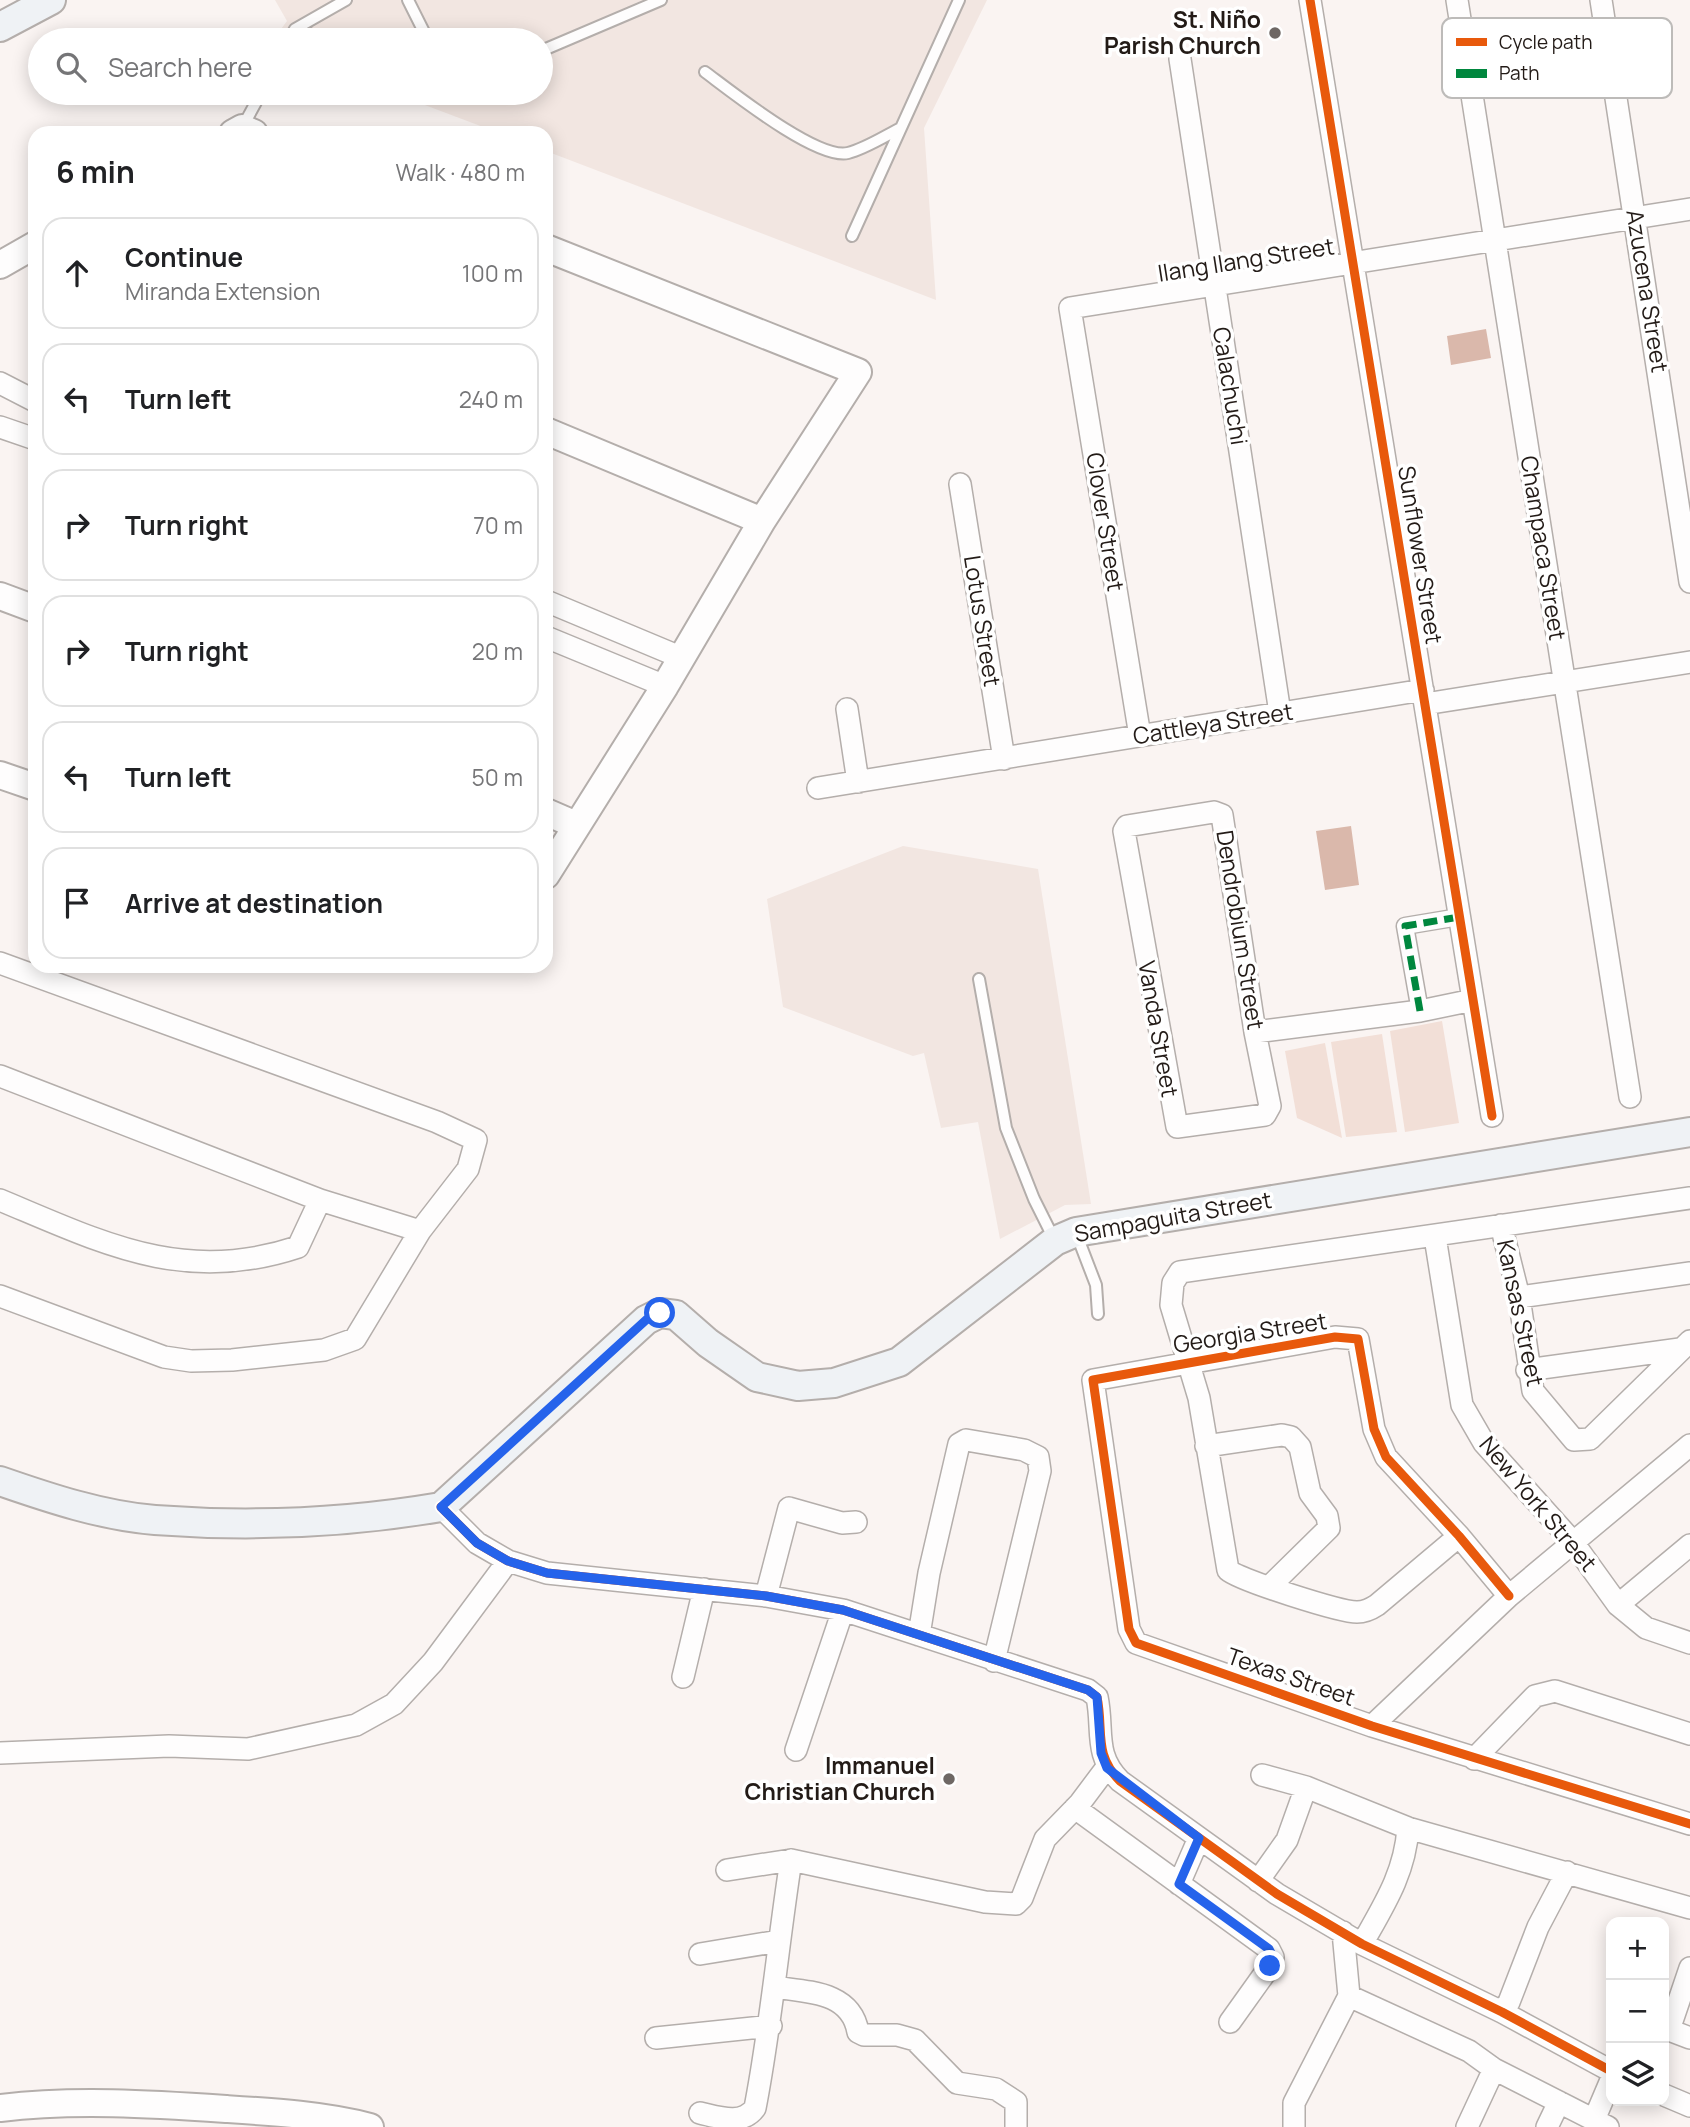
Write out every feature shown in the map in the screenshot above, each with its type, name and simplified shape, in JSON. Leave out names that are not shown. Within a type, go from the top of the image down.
[{"type":"main road","points":[[0,27],[51,0]]},
{"type":"main road","name":"Sampaguita Street","points":[[441,1507],[646,1320],[660,1313],[676,1315],[708,1343],[757,1377],[798,1386],[834,1383],[899,1362],[1065,1236],[1690,1132]]},
{"type":"main road","points":[[0,1481],[83,1507],[153,1520],[290,1522],[403,1514],[441,1507]]},
{"type":"street","name":"Sunflower Street","points":[[1310,0],[1492,1116]]},
{"type":"street","name":"Champaca Street","points":[[1457,0],[1460,18]]},
{"type":"street","name":"Azucena Street","points":[[1601,0],[1604,18]]},
{"type":"street","name":"Calachuchi","points":[[1181,58],[1280,713]]},
{"type":"street","name":"Champaca Street","points":[[1472,98],[1630,1097]]},
{"type":"street","name":"Azucena Street","points":[[1617,98],[1690,582]]},
{"type":"street","name":"Ilang Ilang Street","points":[[1070,308],[1690,209]]},
{"type":"street","points":[[0,265],[28,249]]},
{"type":"street","points":[[553,251],[858,372],[762,521],[664,686],[553,863]]},
{"type":"street","name":"Clover Street","points":[[1070,308],[1140,736]]},
{"type":"street","points":[[0,383],[28,397]]},
{"type":"street","points":[[0,427],[28,437]]},
{"type":"street","points":[[553,434],[762,521]]},
{"type":"street","name":"Lotus Street","points":[[960,484],[1004,759]]},
{"type":"street","points":[[0,596],[28,606]]},
{"type":"street","points":[[553,604],[680,657]]},
{"type":"street","points":[[553,641],[664,686]]},
{"type":"street","name":"Cattleya Street","points":[[818,788],[1280,713],[1565,682],[1690,662]]},
{"type":"street","points":[[847,709],[858,782]]},
{"type":"street","points":[[0,775],[28,785]]},
{"type":"street","name":"Dendrobium Street","points":[[1124,831],[1127,826],[1214,812],[1222,815],[1255,1032],[1270,1106]]},
{"type":"street","points":[[553,815],[576,825]]},
{"type":"street","name":"Vanda Street","points":[[1124,831],[1174,1123],[1181,1128],[1265,1115],[1270,1106]]},
{"type":"street","points":[[1419,1011],[1405,926],[1459,916]]},
{"type":"street","points":[[0,963],[437,1122],[476,1140],[468,1169],[420,1231],[355,1339],[324,1350],[232,1360],[191,1361],[164,1357],[0,1296]]},
{"type":"street","points":[[1255,1032],[1419,1011],[1473,1000]]},
{"type":"street","points":[[0,1076],[320,1200],[420,1231]]},
{"type":"street","name":"Kansas Street","points":[[1188,1362],[1171,1305],[1173,1283],[1180,1272],[1690,1198]]},
{"type":"street","points":[[0,1200],[90,1238],[148,1257],[193,1262],[273,1255],[298,1247],[320,1200]]},
{"type":"street","name":"Kansas Street","points":[[1501,1225],[1519,1297],[1527,1370],[1533,1391],[1574,1440],[1590,1440],[1685,1345]]},
{"type":"street","name":"New York Street","points":[[1435,1237],[1462,1405],[1484,1443],[1572,1541],[1618,1605],[1646,1628],[1688,1641]]},
{"type":"street","points":[[1519,1297],[1690,1273]]},
{"type":"street","name":"Georgia Street","points":[[1093,1380],[1335,1337],[1358,1339],[1374,1429],[1386,1457],[1459,1536],[1509,1596]]},
{"type":"street","points":[[1527,1370],[1685,1345]]},
{"type":"street","points":[[1188,1362],[1195,1378],[1225,1565],[1233,1574],[1348,1611],[1363,1612],[1377,1605],[1459,1536]]},
{"type":"street","name":"Texas Street","points":[[1093,1380],[1129,1629],[1136,1643],[1372,1726],[1690,1824]]},
{"type":"street","points":[[1206,1446],[1282,1435],[1291,1437],[1300,1447],[1310,1493],[1327,1516],[1329,1528],[1269,1587]]},
{"type":"street","points":[[919,1635],[929,1573],[959,1444],[966,1440],[1024,1450],[1038,1457],[1040,1471],[994,1661]]},
{"type":"street","points":[[1372,1726],[1509,1596],[1690,1445]]},
{"type":"street","points":[[441,1507],[477,1543],[508,1561],[547,1573],[766,1596],[843,1610],[1088,1690],[1097,1697],[1101,1753],[1107,1768],[1199,1838],[1258,1881],[1362,1944],[1502,2012],[1606,2068]]},
{"type":"street","points":[[766,1596],[789,1508],[842,1523],[856,1522]]},
{"type":"street","points":[[1618,1605],[1690,1545]]},
{"type":"street","points":[[0,1752],[169,1746],[248,1749],[356,1725],[394,1704],[433,1662],[508,1561]]},
{"type":"street","points":[[683,1677],[704,1589]]},
{"type":"street","points":[[796,1750],[843,1610]]},
{"type":"street","points":[[1474,1759],[1535,1696],[1544,1692],[1555,1691],[1690,1734]]},
{"type":"street","points":[[727,1870],[791,1860],[985,1902],[1016,1904],[1022,1898],[1045,1839],[1075,1808],[1107,1768]]},
{"type":"street","points":[[1262,1775],[1306,1787],[1408,1828],[1690,1908]]},
{"type":"street","points":[[1258,1881],[1287,1840],[1306,1787]]},
{"type":"street","points":[[1075,1808],[1269,1949],[1273,1957],[1230,2022]]},
{"type":"street","points":[[1362,1944],[1398,1881],[1406,1853],[1408,1828]]},
{"type":"street","points":[[1179,1884],[1199,1838]]},
{"type":"street","points":[[700,2113],[726,2119],[751,2114],[755,2108],[771,2026],[779,1941],[791,1860]]},
{"type":"street","points":[[1502,2012],[1538,1927],[1567,1872]]},
{"type":"street","points":[[1294,2127],[1294,2103],[1349,1996],[1343,1932]]},
{"type":"street","points":[[700,1954],[779,1941]]},
{"type":"street","points":[[1690,1968],[1669,2030],[1690,2038]]},
{"type":"street","points":[[774,1987],[822,1994],[841,2001],[852,2013],[858,2032],[864,2035],[897,2035],[915,2040],[957,2083],[996,2089],[1016,2102],[1016,2127]]},
{"type":"street","points":[[1349,1996],[1469,2051],[1494,2069],[1601,2123],[1606,2102]]},
{"type":"street","points":[[656,2038],[771,2026]]},
{"type":"street","points":[[1467,2127],[1494,2069]]},
{"type":"street","points":[[1669,2097],[1690,2106]]},
{"type":"street","points":[[1547,2127],[1559,2102]]},
{"type":"street","points":[[0,2108],[66,2104],[183,2106],[277,2113],[370,2127]]},
{"type":"lane","points":[[297,28],[346,0]]},
{"type":"lane","points":[[408,0],[422,28]]},
{"type":"lane","points":[[553,46],[660,0]]},
{"type":"lane","points":[[852,236],[959,0]]},
{"type":"lane","points":[[705,72],[800,139],[830,150],[846,154],[901,128]]},
{"type":"lane","points":[[245,126],[255,105]]},
{"type":"lane","points":[[979,979],[1006,1128],[1034,1199],[1065,1236],[1096,1285],[1098,1314]]},
{"type":"shaded area","points":[[275,0],[987,0],[924,128],[936,300],[553,154],[553,126],[480,126],[425,105],[553,105],[553,28],[282,28],[287,21]]},
{"type":"shaded area","points":[[1486,329],[1491,358],[1451,365],[1447,336]]},
{"type":"shaded area","points":[[1351,826],[1359,885],[1325,890],[1316,831]]},
{"type":"shaded area","points":[[903,846],[1038,869],[1091,1204],[1065,1205],[1000,1239],[978,1122],[941,1128],[924,1053],[913,1056],[783,1007],[767,899]]},
{"type":"shaded area","points":[[1442,1021],[1459,1123],[1405,1132],[1390,1031]]},
{"type":"shaded area","points":[[1382,1034],[1397,1132],[1346,1137],[1331,1042]]},
{"type":"shaded area","points":[[1325,1043],[1342,1138],[1297,1118],[1285,1051]]},
{"type":"marked path","points":[[1420,1011],[1405,926],[1459,917]]},
{"type":"cycle path","points":[[1310,0],[1492,1116]]},
{"type":"cycle path","points":[[1509,1596],[1459,1536],[1386,1457],[1374,1429],[1358,1339],[1335,1337],[1093,1380],[1129,1629],[1136,1643],[1372,1726],[1690,1824]]},
{"type":"cycle path","points":[[441,1507],[477,1543],[508,1561],[547,1573],[766,1596],[843,1610],[1088,1690],[1097,1697],[1101,1741],[1106,1761],[1120,1781],[1277,1894],[1362,1944],[1502,2012],[1606,2068]]},
{"type":"place","name":"St. Niño Parish Church","points":[[1275,33]]},
{"type":"place","name":"Immanuel Christian Church","points":[[949,1779]]},
{"type":"route","points":[[660,1313],[646,1320],[441,1507],[477,1543],[508,1561],[547,1573],[766,1596],[843,1610],[1088,1690],[1097,1697],[1099,1705],[1101,1753],[1107,1768],[1120,1781],[1199,1838],[1179,1884],[1269,1949],[1273,1957],[1270,1966]]}]
